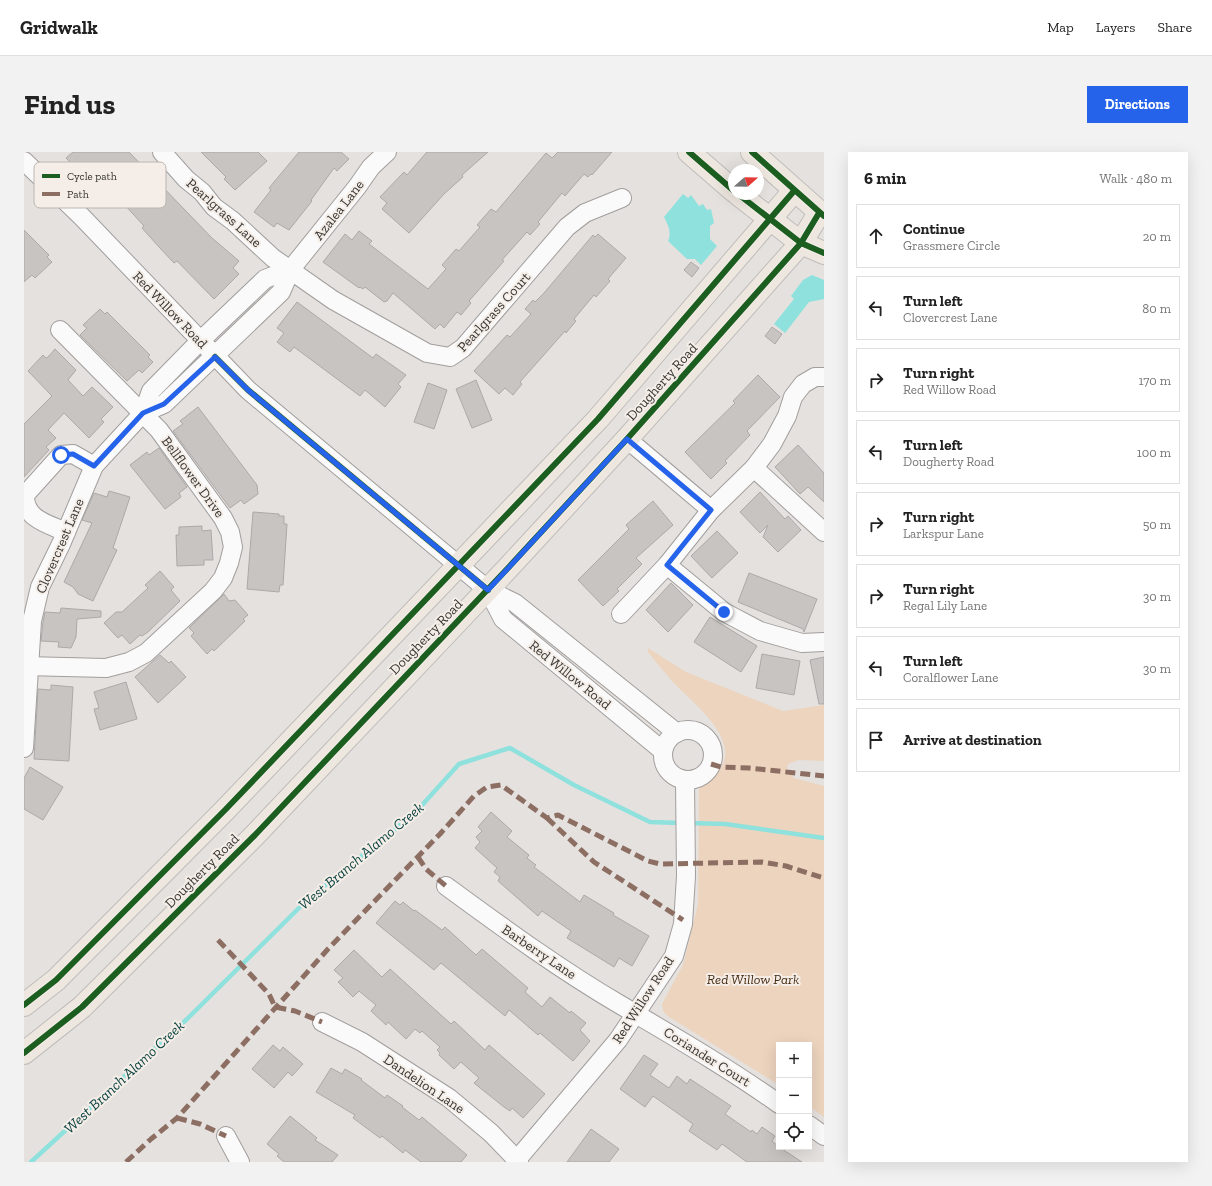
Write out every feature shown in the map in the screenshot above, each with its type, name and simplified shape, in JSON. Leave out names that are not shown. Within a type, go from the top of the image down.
[{"type":"main road","points":[[689,152],[728,186]]},
{"type":"main road","points":[[752,152],[822,215]]},
{"type":"main road","name":"Dougherty Road","points":[[24,1005],[56,980],[226,809],[458,564],[598,419],[794,191]]},
{"type":"main road","points":[[746,200],[801,243],[824,253]]},
{"type":"main road","name":"Dougherty Road","points":[[24,1053],[82,1007],[221,869],[488,590],[627,439],[801,243],[822,215]]},
{"type":"street","name":"Pearlgrass Lane","points":[[162,152],[186,179],[202,192],[214,207],[233,220],[273,258],[291,269]]},
{"type":"street","name":"Azalea Lane","points":[[215,357],[281,292],[291,269],[358,187],[371,167],[387,152]]},
{"type":"street","name":"Red Willow Road","points":[[24,161],[34,171]]},
{"type":"street","name":"Pearlgrass Court","points":[[291,269],[303,280],[377,326],[427,352],[450,357],[456,355],[471,339],[568,226],[586,213],[622,198]]},
{"type":"street","name":"Red Willow Road","points":[[73,208],[248,390],[488,590],[515,604],[676,733]]},
{"type":"street","points":[[200,341],[265,278],[291,269]]},
{"type":"street","name":"Bellflower Drive","points":[[26,666],[89,669],[106,668],[129,662],[146,653],[213,591],[223,578],[229,563],[232,547],[230,532],[223,518],[159,430],[60,330]]},
{"type":"street","name":"Clovercrest Lane","points":[[24,748],[26,666],[32,622],[40,587],[66,532],[94,466],[143,413],[151,391],[200,341]]},
{"type":"street","name":"Clovercrest Lane","points":[[143,413],[164,404],[215,357]]},
{"type":"street","points":[[621,614],[667,565],[711,510],[754,468],[772,444],[787,416],[793,397],[803,384],[815,377],[824,377]]},
{"type":"street","points":[[627,439],[711,510]]},
{"type":"street","points":[[66,532],[33,517],[26,507],[25,495],[61,455],[73,454],[94,466]]},
{"type":"street","points":[[754,468],[824,532]]},
{"type":"street","points":[[667,565],[724,612],[760,631],[802,643],[824,642]]},
{"type":"street","name":"Red Willow Road","points":[[488,590],[503,619],[663,751]]},
{"type":"street","points":[[684,730],[699,732],[710,742],[712,750],[712,764],[708,770],[686,788],[668,770],[665,764],[663,751],[668,740],[676,733],[684,730]]},
{"type":"street","name":"Red Willow Road","points":[[517,1161],[618,1040],[634,1013],[674,956],[683,924],[686,876],[686,788]]},
{"type":"street","name":"Barberry Lane","points":[[446,886],[524,943],[634,1013]]},
{"type":"street","name":"Coriander Court","points":[[634,1013],[741,1077],[776,1102]]},
{"type":"street","name":"Dandelion Lane","points":[[322,1022],[362,1042],[448,1098],[491,1133],[517,1161]]},
{"type":"street","points":[[812,1127],[824,1136]]},
{"type":"street","points":[[226,1136],[240,1162]]},
{"type":"green space","name":"Red Willow Park","points":[[648,648],[686,672],[783,711],[824,705],[824,761],[799,760],[788,764],[787,769],[794,778],[824,786],[824,1117],[812,1108],[812,1042],[776,1042],[776,1083],[669,1017],[663,1011],[662,1004],[683,965],[698,904],[699,789],[720,769],[723,764],[725,753],[723,741],[709,719],[700,708],[670,679],[648,652]]},
{"type":"water","points":[[683,194],[688,198],[691,195],[699,206],[703,204],[707,210],[711,209],[714,223],[710,226],[710,239],[717,246],[701,265],[695,259],[687,259],[668,241],[670,232],[664,217]]},
{"type":"water","points":[[812,275],[824,280],[824,299],[809,302],[785,333],[774,324],[794,299],[791,296],[803,280]]},
{"type":"building","points":[[73,152],[129,152],[139,162],[70,162],[66,158]]},
{"type":"building","points":[[201,152],[258,152],[267,161],[235,190],[224,179],[226,177]]},
{"type":"building","points":[[299,152],[341,152],[349,159],[337,171],[334,168],[311,200],[312,201],[289,230],[277,223],[274,227],[254,212],[271,190],[269,188]]},
{"type":"building","points":[[427,152],[488,152],[462,175],[463,177],[444,194],[409,233],[382,209],[387,203],[380,197],[404,172],[407,175]]},
{"type":"building","points":[[558,152],[612,152],[592,175],[591,174],[588,177],[584,174],[565,196],[562,193],[538,222],[540,224],[530,235],[527,232],[502,260],[504,261],[469,301],[471,303],[461,315],[457,312],[444,328],[440,324],[435,329],[393,293],[387,301],[384,302],[365,287],[363,289],[360,287],[359,288],[323,262],[345,234],[352,240],[359,231],[372,241],[369,244],[428,289],[446,269],[442,265],[456,249],[459,251],[480,227],[477,225],[491,209],[496,212],[546,153],[552,158]]},
{"type":"building","points":[[166,190],[212,238],[239,261],[233,268],[239,274],[214,299],[177,261],[174,263],[142,228],[144,226],[128,208],[166,208]]},
{"type":"building","points":[[24,230],[49,255],[47,257],[52,262],[35,278],[32,275],[24,282]]},
{"type":"building","points":[[598,234],[626,258],[608,279],[610,281],[596,297],[594,295],[574,319],[576,321],[566,333],[565,331],[520,382],[522,384],[513,395],[505,388],[499,394],[474,371],[507,335],[510,337],[531,314],[525,309],[533,300],[535,302],[544,293],[593,235],[595,237]]},
{"type":"building","points":[[691,262],[699,268],[692,277],[684,270]]},
{"type":"building","points":[[297,302],[373,358],[376,354],[406,375],[398,384],[401,387],[385,407],[365,390],[360,396],[294,347],[290,352],[277,342],[284,333],[277,328]]},
{"type":"building","points":[[100,309],[105,314],[107,312],[150,355],[148,357],[153,362],[142,373],[139,370],[127,381],[80,335],[87,328],[83,325]]},
{"type":"building","points":[[772,327],[782,334],[775,344],[765,336]]},
{"type":"building","points":[[55,349],[76,370],[68,380],[83,396],[92,387],[113,407],[101,419],[104,422],[89,438],[64,413],[48,430],[56,438],[46,447],[49,450],[24,477],[24,424],[52,396],[28,371],[43,355],[46,358],[48,357]]},
{"type":"building","points":[[758,375],[780,397],[747,431],[750,435],[725,461],[727,463],[711,479],[685,452],[735,403],[733,401]]},
{"type":"building","points":[[476,380],[492,420],[472,428],[456,389]]},
{"type":"building","points":[[428,383],[447,390],[434,429],[414,422]]},
{"type":"building","points":[[198,407],[257,485],[258,494],[244,504],[241,500],[230,508],[173,431],[183,424],[180,421]]},
{"type":"building","points":[[798,445],[824,473],[824,502],[808,487],[800,494],[775,467]]},
{"type":"building","points":[[159,448],[187,487],[179,493],[181,497],[165,509],[130,465],[147,452],[149,455]]},
{"type":"building","points":[[109,491],[130,497],[113,548],[117,550],[93,601],[78,594],[73,587],[64,582],[92,523],[82,520],[94,493],[107,497]]},
{"type":"building","points":[[760,492],[785,519],[788,516],[801,530],[778,552],[763,537],[768,525],[760,533],[740,512]]},
{"type":"building","points":[[653,501],[673,525],[636,558],[642,564],[617,589],[619,591],[603,606],[578,580],[629,529],[626,525]]},
{"type":"building","points":[[253,512],[279,514],[279,516],[284,516],[284,524],[287,524],[283,585],[280,585],[279,592],[247,589]]},
{"type":"building","points":[[202,526],[202,531],[211,530],[213,560],[204,560],[204,565],[177,566],[176,535],[179,535],[179,527]]},
{"type":"building","points":[[717,531],[738,553],[712,578],[691,556]]},
{"type":"building","points":[[160,571],[174,587],[171,590],[180,601],[148,632],[142,636],[140,635],[130,644],[122,635],[118,638],[104,623],[116,612],[122,612],[148,588],[145,585]]},
{"type":"building","points":[[749,573],[817,599],[804,632],[803,629],[738,602]]},
{"type":"building","points":[[671,583],[693,605],[668,632],[646,610]]},
{"type":"building","points":[[224,594],[229,601],[235,600],[248,615],[243,619],[245,621],[214,651],[212,649],[207,654],[191,636],[194,633],[189,628]]},
{"type":"building","points":[[61,608],[101,611],[101,617],[77,619],[76,637],[71,648],[58,647],[59,642],[41,641],[45,612],[60,613]]},
{"type":"building","points":[[710,617],[757,646],[741,672],[694,642]]},
{"type":"building","points":[[762,654],[800,661],[794,695],[756,688]]},
{"type":"building","points":[[160,655],[169,663],[171,661],[186,677],[158,703],[135,677]]},
{"type":"building","points":[[824,657],[824,704],[819,704],[810,660]]},
{"type":"building","points":[[126,682],[137,719],[100,730],[94,709],[99,708],[94,692]]},
{"type":"building","points":[[51,685],[73,687],[69,761],[34,759],[38,689],[51,690]]},
{"type":"building","points":[[30,767],[63,787],[43,820],[24,809],[24,778]]},
{"type":"building","points":[[491,812],[512,831],[507,837],[529,855],[527,858],[536,865],[534,867],[580,902],[584,895],[614,913],[613,915],[649,936],[632,966],[619,958],[614,967],[567,938],[571,931],[542,911],[538,916],[498,881],[500,877],[494,872],[497,868],[475,848],[480,842],[476,837],[482,831],[478,827]]},
{"type":"building","points":[[395,901],[400,905],[403,902],[442,930],[445,927],[476,955],[482,949],[528,988],[525,992],[542,1007],[550,997],[570,1013],[571,1011],[586,1023],[580,1030],[590,1041],[573,1061],[540,1033],[538,1035],[509,1010],[505,1016],[441,963],[434,970],[376,923]]},
{"type":"building","points":[[354,950],[382,977],[390,969],[451,1024],[454,1021],[485,1050],[489,1045],[545,1094],[523,1118],[512,1108],[510,1111],[504,1107],[474,1083],[479,1078],[461,1062],[454,1069],[439,1055],[440,1053],[437,1050],[440,1047],[422,1031],[420,1033],[415,1029],[406,1039],[388,1022],[386,1025],[371,1011],[376,1005],[359,991],[353,997],[338,982],[343,978],[334,970]]},
{"type":"building","points":[[273,1045],[280,1051],[283,1047],[303,1064],[292,1076],[288,1072],[274,1088],[252,1069]]},
{"type":"building","points":[[644,1055],[658,1064],[650,1075],[669,1088],[677,1076],[687,1084],[690,1079],[731,1106],[725,1114],[751,1132],[752,1130],[757,1134],[762,1127],[775,1136],[772,1141],[776,1144],[776,1150],[784,1150],[802,1162],[747,1162],[722,1144],[717,1150],[689,1131],[693,1124],[653,1096],[645,1107],[620,1089]]},
{"type":"building","points":[[331,1068],[342,1074],[345,1069],[362,1079],[361,1080],[385,1098],[387,1095],[403,1106],[402,1107],[419,1120],[422,1117],[467,1155],[461,1162],[421,1162],[405,1150],[403,1153],[382,1136],[380,1138],[353,1118],[355,1115],[316,1092]]},
{"type":"building","points":[[290,1116],[317,1138],[315,1140],[338,1155],[332,1162],[284,1162],[277,1156],[279,1154],[267,1144]]},
{"type":"building","points":[[591,1129],[619,1149],[609,1162],[567,1162]]},
{"type":"waterway","name":"West Branch Alamo Creek","points":[[31,1162],[187,1019],[305,902],[415,813],[459,764],[510,748],[574,785],[650,822],[681,823]]},
{"type":"waterway","name":"West Branch Alamo Creek","points":[[689,823],[725,824],[824,838]]},
{"type":"marked path","points":[[711,764],[721,767],[749,768],[824,776]]},
{"type":"marked path","points":[[126,1162],[177,1118],[328,949],[440,834],[474,796],[487,787],[501,785],[547,818],[558,815],[648,861],[660,864],[762,862],[786,866],[824,878]]},
{"type":"marked path","points":[[547,818],[594,862],[683,920]]},
{"type":"marked path","points":[[418,857],[426,869],[446,886]]},
{"type":"marked path","points":[[218,940],[269,994],[275,1007],[295,1011],[322,1022]]},
{"type":"marked path","points":[[177,1118],[200,1124],[226,1136]]},
{"type":"cycle path","points":[[689,152],[728,186]]},
{"type":"cycle path","points":[[752,152],[824,216]]},
{"type":"cycle path","points":[[24,1005],[56,980],[226,809],[598,419],[794,191]]},
{"type":"cycle path","points":[[746,200],[801,243],[824,253]]},
{"type":"cycle path","points":[[24,1053],[82,1007],[255,835],[508,568],[627,439],[801,243],[819,213]]},
{"type":"cycle path","points":[[215,357],[248,390],[488,590]]},
{"type":"route","points":[[61,455],[66,453],[73,454],[94,466],[143,413],[164,404],[215,357],[248,390],[488,590],[627,439],[711,510],[667,565],[724,612]]}]
